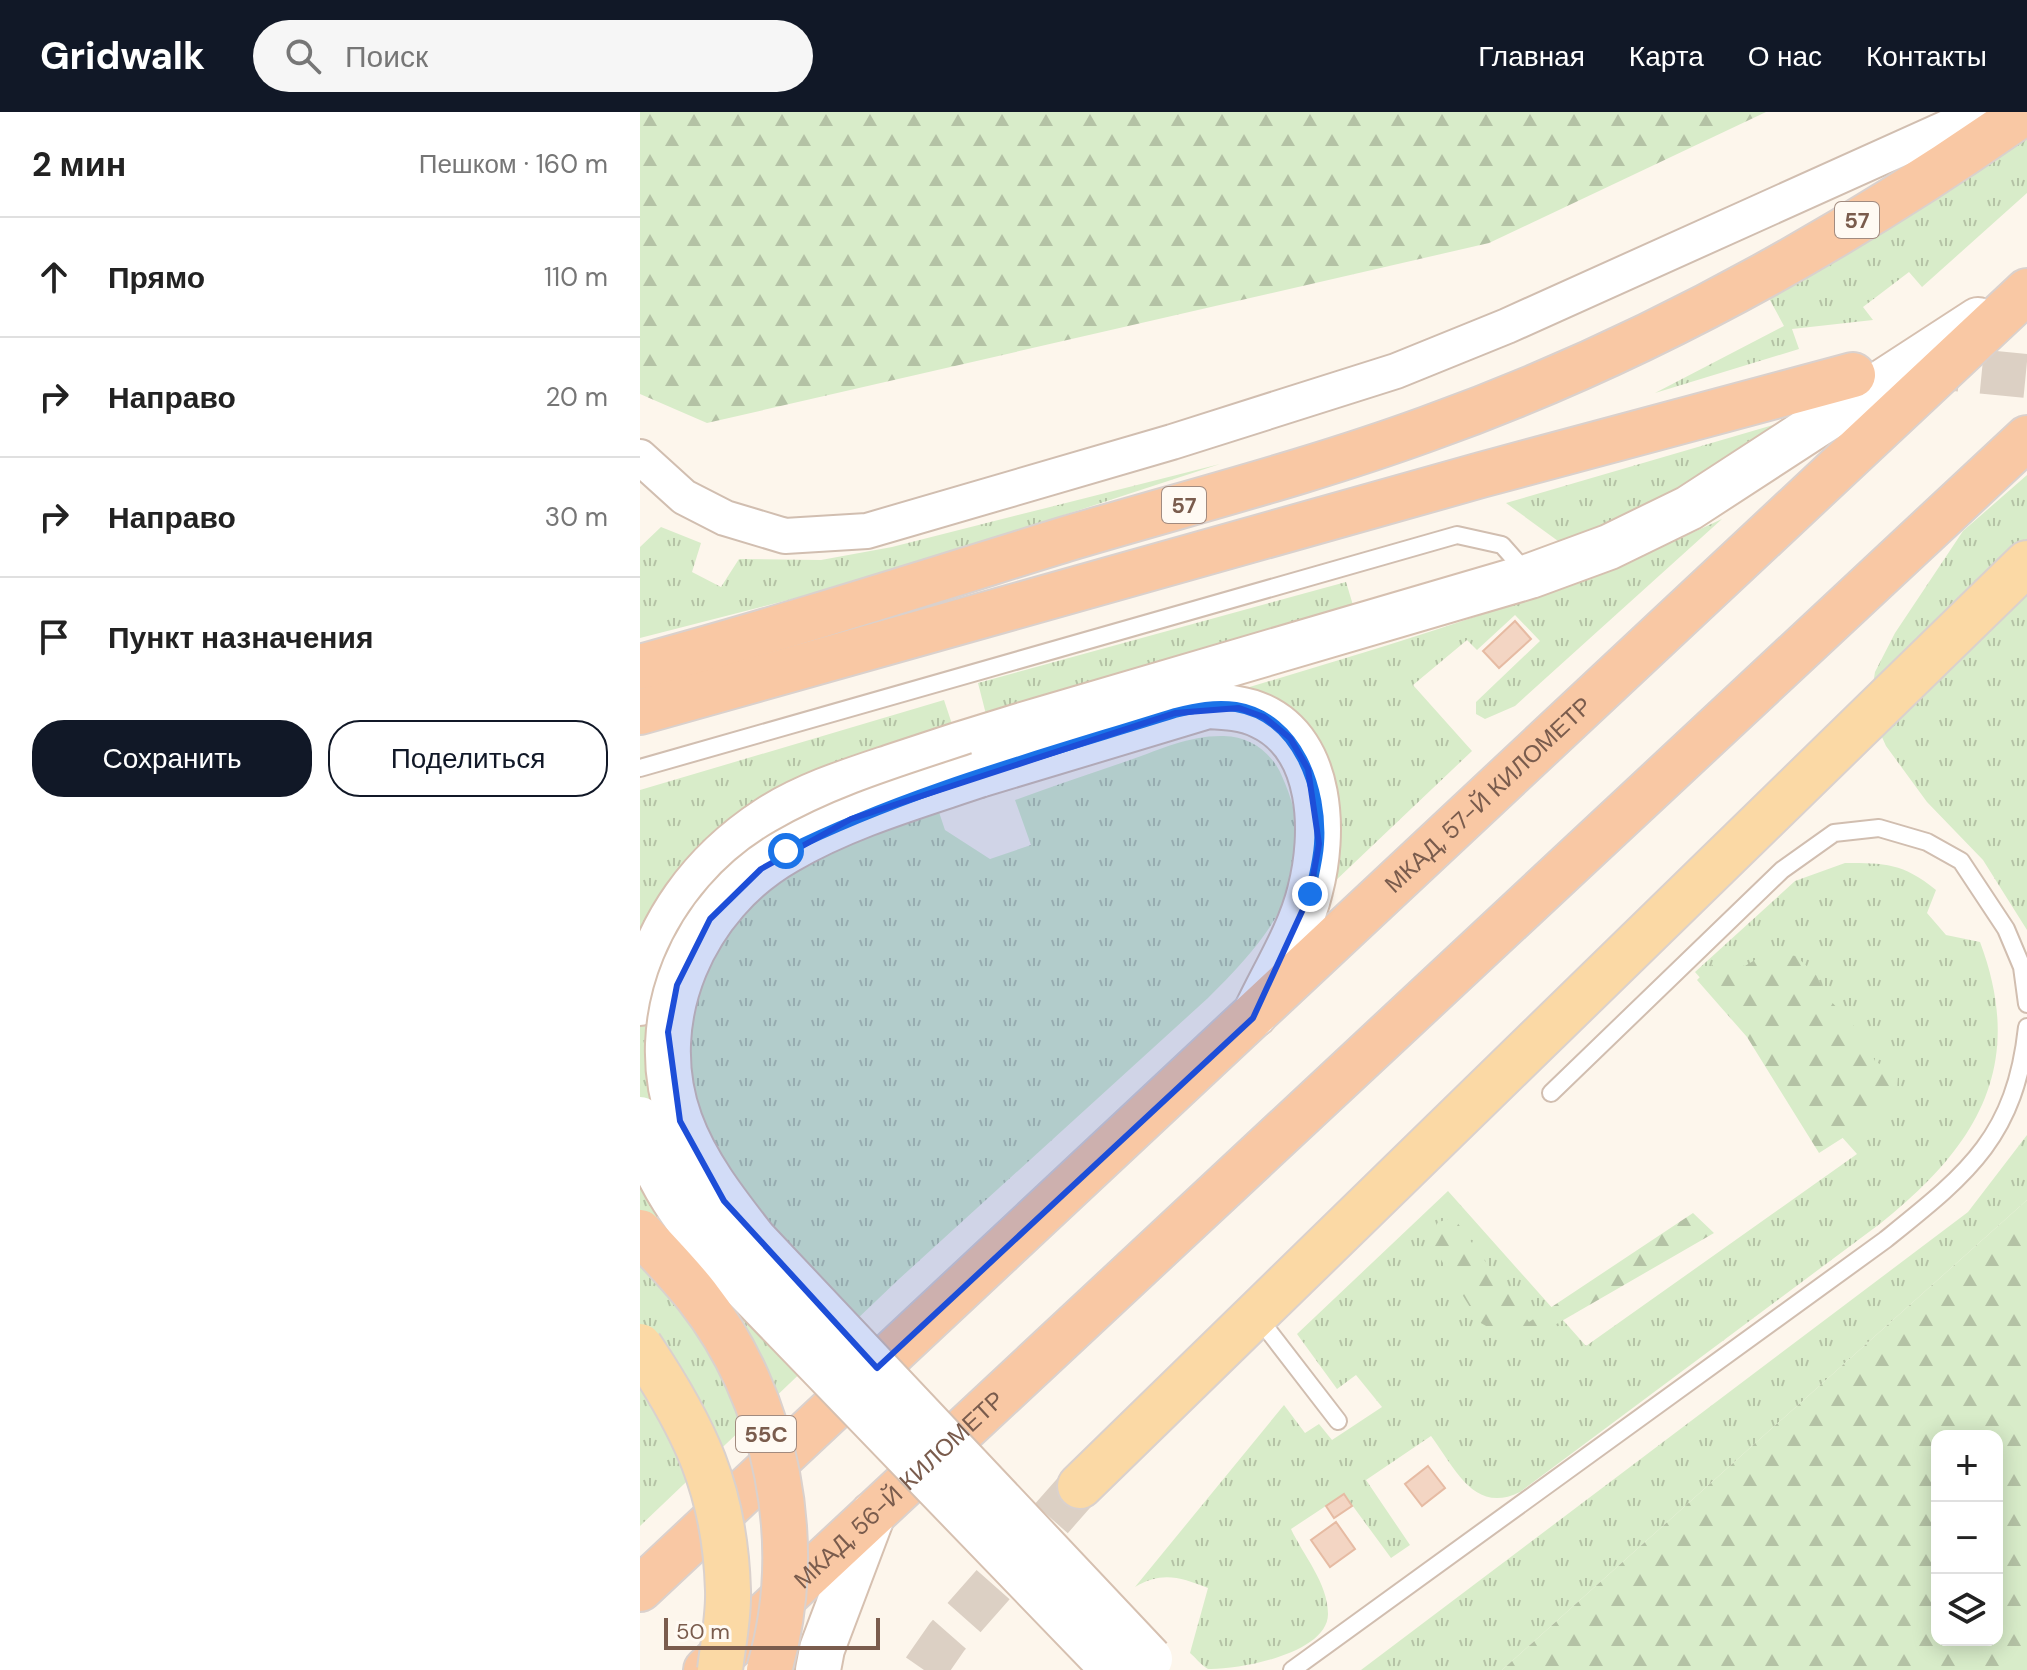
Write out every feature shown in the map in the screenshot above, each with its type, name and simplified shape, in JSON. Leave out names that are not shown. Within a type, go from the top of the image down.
[{"type":"highway","name":"57","points":[[651,666],[820,618],[1066,539],[1269,480],[1427,429],[1573,371],[1785,264],[1963,155],[2025,112]]},
{"type":"highway","name":"МКАД, 57-Й КИЛОМЕТР","points":[[640,1589],[1253,1018],[2027,289]]},
{"type":"highway","points":[[640,712],[1496,471],[1853,375]]},
{"type":"highway","name":"МКАД, 56-Й КИЛОМЕТР","points":[[706,1670],[2027,438]]},
{"type":"highway","name":"55C","points":[[640,1232],[698,1297],[742,1370],[763,1420],[779,1489],[787,1558],[781,1629],[769,1670]]},
{"type":"main road","points":[[1141,1666],[754,1239],[700,1161],[680,1121],[669,1071],[668,1032],[677,985],[710,919],[786,851],[973,758],[1530,576],[1609,547],[1689,508],[2027,289]]},
{"type":"main road","points":[[1080,1486],[2027,563]]},
{"type":"main road","points":[[640,1003],[646,970],[662,932],[692,888],[736,842],[770,818],[827,790],[1208,706],[1239,708],[1264,717],[1290,738],[1308,769],[1317,803],[1319,844],[1310,894],[1253,1018]]},
{"type":"main road","points":[[640,1119],[663,1183],[726,1268],[1141,1666]]},
{"type":"main road","points":[[640,1346],[670,1390],[702,1451],[722,1525],[729,1593],[720,1670]]},
{"type":"main road","points":[[818,1670],[822,1649],[873,1514]]},
{"type":"street","points":[[640,457],[684,497],[725,518],[785,536],[867,531],[1172,442],[1396,371],[1507,326],[1982,112]]},
{"type":"lane","points":[[640,768],[1457,535],[1502,545],[1530,576]]},
{"type":"lane","points":[[1551,1093],[1782,870],[1834,833],[1879,828],[1927,842],[1961,861],[2006,929],[2022,967],[2027,1004]]},
{"type":"lane","points":[[1292,1670],[1885,1240],[1952,1186],[1987,1148],[2010,1108],[2023,1063],[2027,1027]]},
{"type":"lane","points":[[1256,1315],[1338,1421]]},
{"type":"highlighted area","points":[[1239,708],[1264,717],[1290,738],[1308,769],[1319,844],[1310,894],[1253,1018],[877,1368],[724,1201],[680,1121],[668,1032],[677,985],[710,919],[761,869],[851,819],[1175,713]]},
{"type":"green space","points":[[640,112],[1766,112],[1489,243],[707,423],[640,394]]},
{"type":"green space","points":[[2027,133],[2027,193],[1922,287],[1909,272],[1863,307],[1873,320],[1792,329],[1799,349],[1655,393],[1784,326],[1764,289]]},
{"type":"green space","points":[[1780,423],[1723,477],[1569,549],[1506,503]]},
{"type":"green space","points":[[1220,464],[866,580],[640,638],[640,547],[661,527],[701,543],[692,572],[721,587],[739,559],[821,560],[892,547]]},
{"type":"green space","points":[[2027,475],[2027,930],[1983,860],[1927,802],[1886,746],[1869,708],[1875,672],[1895,633],[1963,531]]},
{"type":"green space","points":[[1722,519],[1515,706],[1485,719],[1476,714],[1476,702],[1540,641],[1515,615],[1477,650],[1467,640],[1413,685],[1472,751],[1332,884],[1332,793],[1227,694],[1478,616],[1601,571]]},
{"type":"green space","points":[[1346,582],[1356,615],[989,726],[978,683]]},
{"type":"green space","points":[[944,700],[954,730],[925,770],[945,830],[990,859],[1031,845],[1015,800],[1188,740],[1224,736],[1250,742],[1265,752],[1277,766],[1293,809],[1298,841],[1295,870],[1286,898],[1254,949],[1208,998],[898,1280],[640,1526],[640,790]]},
{"type":"green space","points":[[1845,863],[1883,864],[1913,874],[1936,890],[1927,913],[1946,935],[1980,942],[1993,987],[1998,1028],[1994,1066],[1984,1101],[1966,1134],[1943,1165],[1881,1223],[1520,1492],[1504,1498],[1478,1493],[1467,1485],[1431,1436],[1366,1480],[1410,1545],[1391,1558],[1344,1494],[1291,1529],[1324,1591],[1328,1614],[1324,1628],[1314,1639],[1280,1656],[1222,1669],[1203,1666],[1190,1653],[1208,1588],[1171,1577],[1154,1579],[1135,1587],[1284,1405],[1305,1433],[1319,1424],[1332,1440],[1382,1407],[1356,1375],[1337,1389],[1297,1334],[1448,1191],[1586,1346],[1857,1154],[1695,972],[1795,881]]},
{"type":"green space","points":[[1768,952],[1796,956],[1816,975],[1828,998],[1864,1037],[1875,1061],[1898,1076],[1896,1104],[1819,1153],[1747,1037],[1697,980],[1716,961],[1745,966]]},
{"type":"green space","points":[[2027,1135],[2027,1200],[1502,1670],[1361,1670],[1968,1212]]},
{"type":"green space","points":[[2027,1200],[2027,1670],[1502,1670]]},
{"type":"green space","points":[[1693,1213],[1714,1233],[1534,1337],[1495,1331],[1479,1322],[1429,1240],[1438,1222],[1454,1218],[1529,1322]]},
{"type":"building","points":[[1515,621],[1531,639],[1499,668],[1483,651]]},
{"type":"building","points":[[1428,1466],[1445,1488],[1422,1506],[1405,1484]]},
{"type":"building","points":[[1344,1494],[1352,1506],[1334,1518],[1326,1506]]},
{"type":"building","points":[[1336,1522],[1355,1549],[1330,1567],[1311,1540]]},
{"type":"tunnel","points":[[1916,371],[1955,369],[2027,376]]},
{"type":"tunnel","points":[[924,1670],[947,1637],[1080,1486]]},
{"type":"route","points":[[786,851],[851,819],[1175,713],[1208,706],[1239,708],[1264,717],[1290,738],[1308,769],[1317,803],[1319,844],[1310,894]]}]
